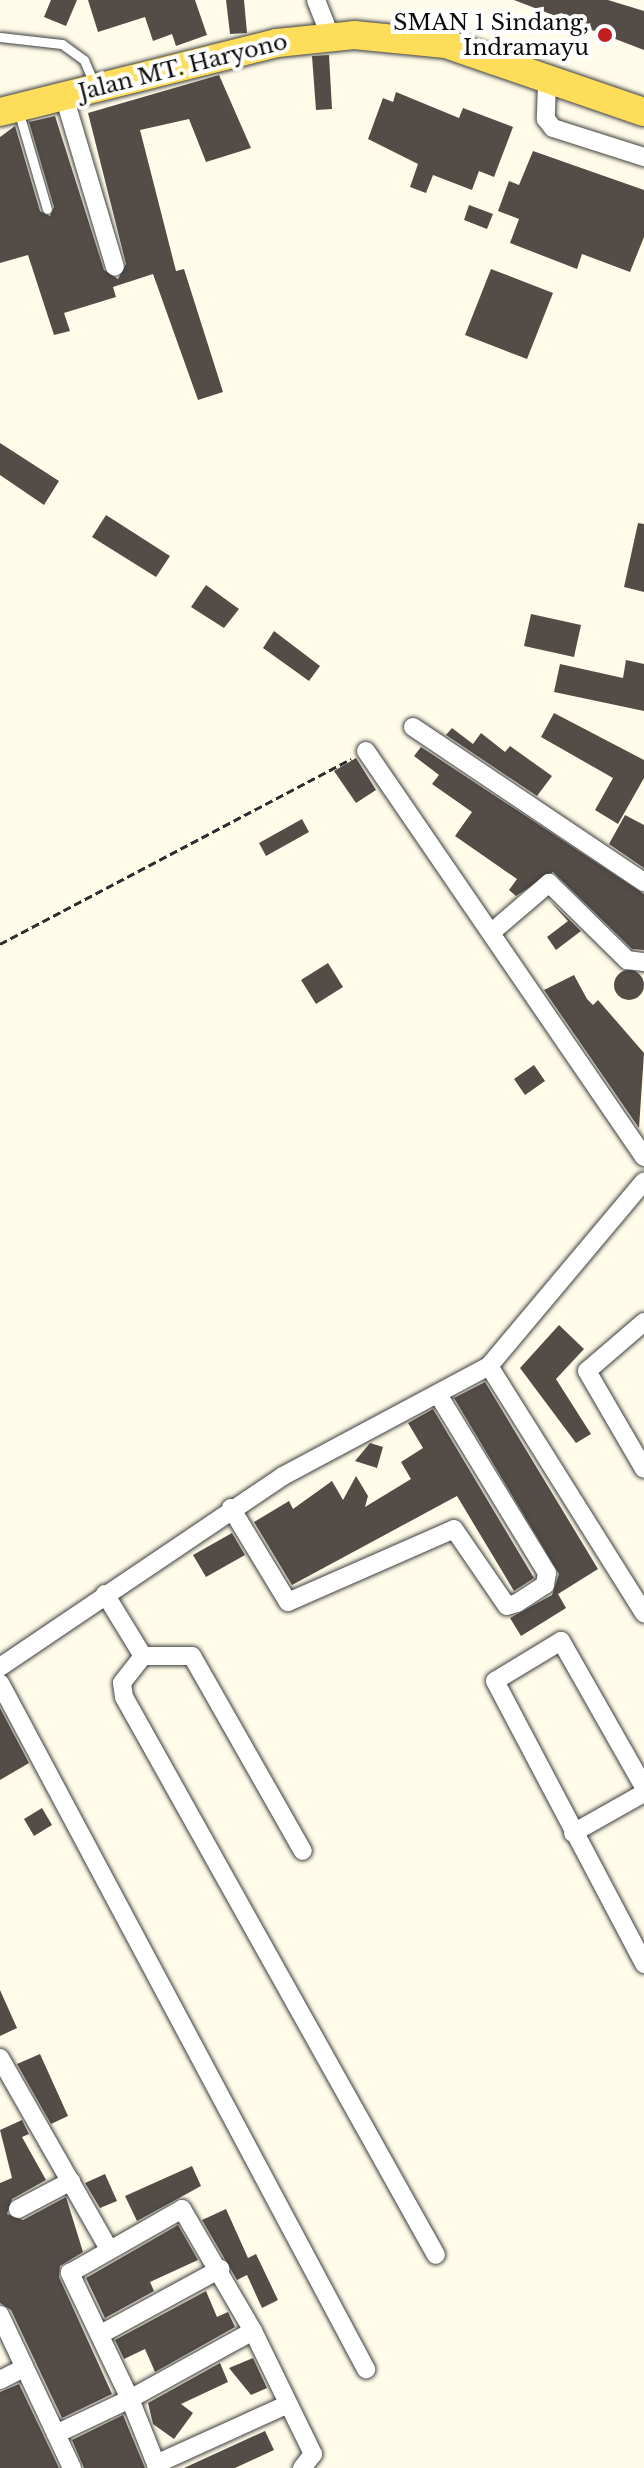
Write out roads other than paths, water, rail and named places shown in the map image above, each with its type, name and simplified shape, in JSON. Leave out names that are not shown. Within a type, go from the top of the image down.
[{"type":"main road","name":"Jalan MT. Haryono","points":[[8,109],[277,43],[404,35],[644,112]]},
{"type":"street","points":[[316,0],[331,38]]},
{"type":"street","points":[[547,83],[546,119],[553,128],[644,157]]},
{"type":"street","points":[[64,96],[115,267]]},
{"type":"street","points":[[413,727],[644,882]]},
{"type":"street","points":[[366,751],[493,931],[644,1157]]},
{"type":"street","points":[[493,931],[549,883],[627,960],[644,962]]},
{"type":"street","points":[[0,1667],[231,1508],[489,1366],[644,1181]]},
{"type":"street","points":[[644,1322],[587,1371],[644,1469]]},
{"type":"street","points":[[489,1366],[644,1613]]},
{"type":"street","points":[[231,1508],[288,1602],[454,1529],[512,1606],[545,1585],[547,1573],[439,1396]]},
{"type":"street","points":[[105,1594],[143,1656]]},
{"type":"street","points":[[573,1833],[644,1790],[561,1641],[552,1641],[494,1688],[644,1964]]},
{"type":"street","points":[[143,1656],[192,1656],[303,1851]]},
{"type":"street","points":[[143,1656],[122,1683],[124,1697],[436,2255]]},
{"type":"street","points":[[0,1683],[366,2369]]},
{"type":"street","points":[[0,2058],[108,2247]]},
{"type":"street","points":[[18,2209],[71,2181]]},
{"type":"street","points":[[288,2404],[157,2466],[101,2334],[70,2273],[108,2247],[182,2209],[220,2269],[253,2331],[313,2454],[302,2468]]},
{"type":"street","points":[[101,2334],[220,2269]]},
{"type":"street","points":[[0,2315],[22,2369],[72,2468]]},
{"type":"street","points":[[56,2434],[130,2399],[253,2331]]},
{"type":"street","points":[[0,2380],[22,2369]]},
{"type":"lane","points":[[0,37],[62,44],[84,60],[95,87]]},
{"type":"lane","points":[[8,109],[47,209]]},
{"type":"place","name":"SMAN 1 Sindang, Indramayu","points":[[605,35]]}]
